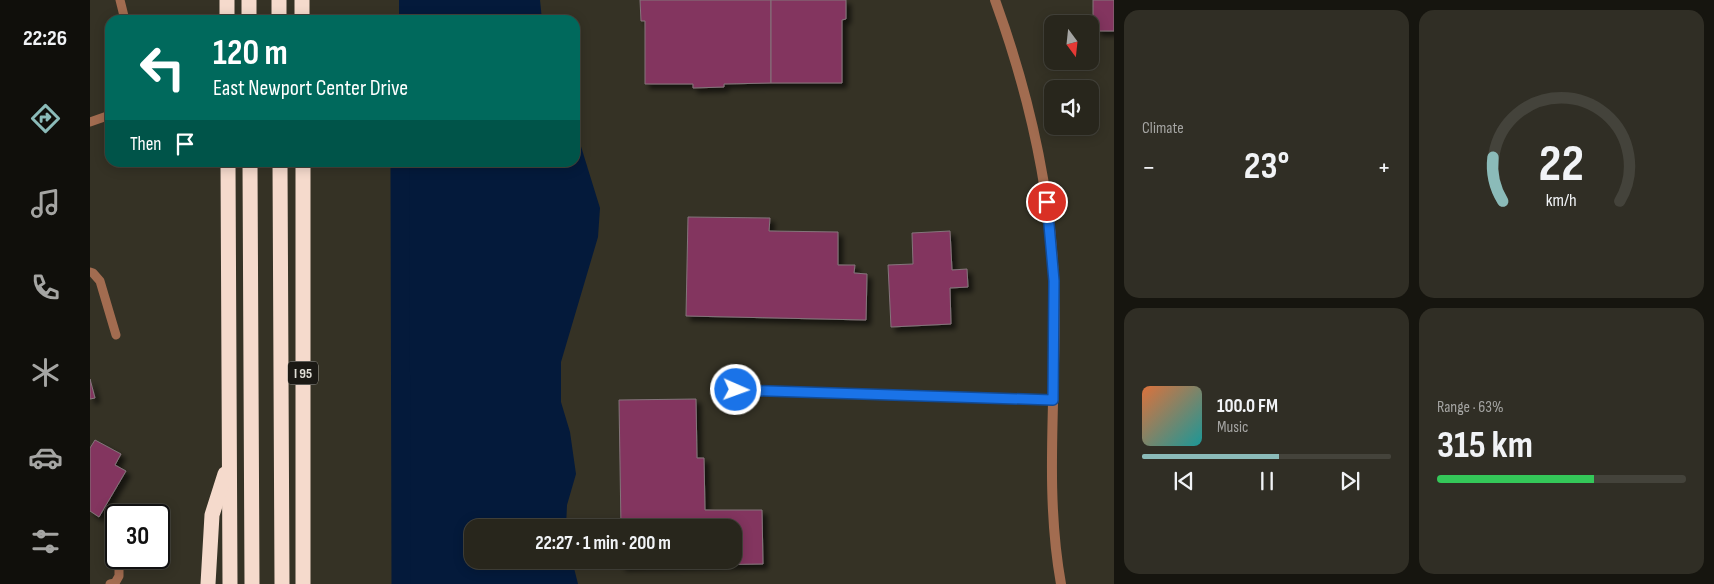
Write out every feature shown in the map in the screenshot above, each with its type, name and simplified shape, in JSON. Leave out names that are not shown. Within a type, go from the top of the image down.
[{"type":"highway","points":[[227,0],[227,15]]},
{"type":"highway","points":[[249,0],[249,15]]},
{"type":"highway","points":[[279,0],[279,15]]},
{"type":"highway","points":[[302,0],[302,15]]},
{"type":"highway","points":[[228,167],[230,584]]},
{"type":"highway","points":[[250,167],[252,584]]},
{"type":"highway","points":[[280,167],[282,584]]},
{"type":"highway","name":"I 95","points":[[303,167],[303,584]]},
{"type":"highway","points":[[208,584],[212,515],[229,461]]},
{"type":"street","points":[[995,0],[1017,61],[1046,188],[1054,281],[1052,524],[1061,584]]},
{"type":"street","points":[[736,390],[1053,400]]},
{"type":"lane","points":[[120,0],[124,15]]},
{"type":"lane","points":[[90,122],[105,118]]},
{"type":"lane","points":[[90,272],[100,281],[116,335]]},
{"type":"lane","points":[[110,584],[114,583],[119,576],[119,569]]},
{"type":"water","points":[[399,0],[540,0],[542,15],[399,15]]},
{"type":"water","points":[[580,143],[600,208],[598,237],[561,362],[561,402],[570,432],[576,474],[567,505],[566,519],[464,519],[464,569],[574,569],[578,584],[401,584],[400,167],[580,167]]},
{"type":"building","points":[[640,0],[771,0],[771,83],[724,84],[724,87],[693,88],[693,84],[645,84],[645,21],[641,21]]},
{"type":"building","points":[[771,0],[846,0],[846,19],[842,20],[842,83],[771,83]]},
{"type":"building","points":[[1093,0],[1114,0],[1114,31],[1099,31],[1099,15],[1093,15]]},
{"type":"building","points":[[688,217],[770,218],[769,231],[838,232],[838,265],[855,265],[854,273],[867,274],[866,320],[686,316]]},
{"type":"building","points":[[950,231],[952,270],[967,269],[968,287],[950,288],[951,324],[891,327],[888,265],[913,264],[912,233]]},
{"type":"building","points":[[90,379],[95,398],[90,399]]},
{"type":"building","points":[[696,399],[697,458],[704,458],[705,510],[762,510],[763,564],[742,564],[742,519],[621,519],[619,400]]},
{"type":"building","points":[[95,440],[121,454],[115,465],[126,471],[99,517],[90,511],[90,448]]},
{"type":"waterway","points":[[400,167],[401,584]]},
{"type":"route","points":[[736,390],[1053,400],[1054,281],[1047,202]]}]
